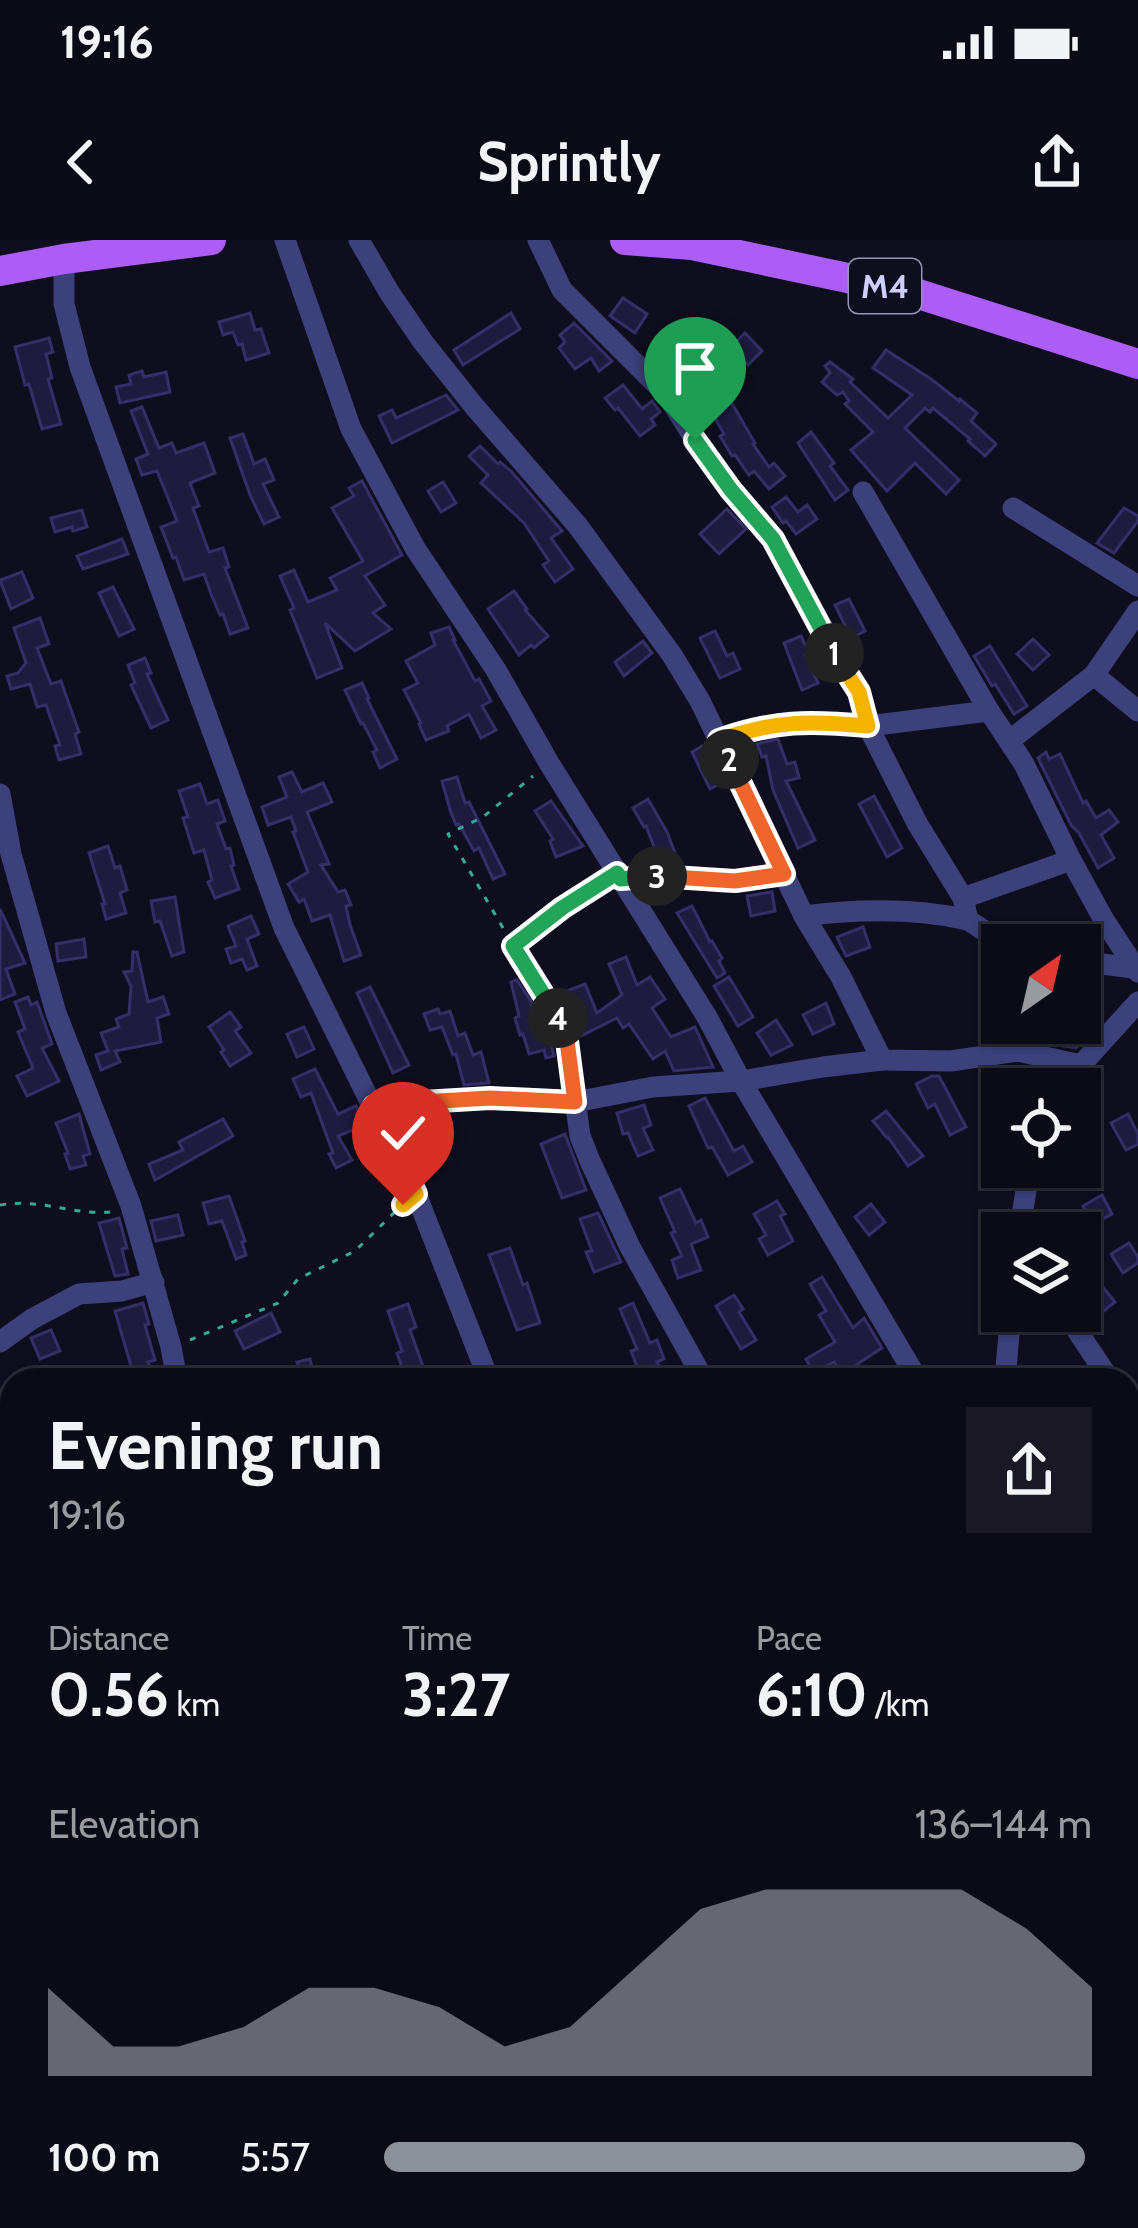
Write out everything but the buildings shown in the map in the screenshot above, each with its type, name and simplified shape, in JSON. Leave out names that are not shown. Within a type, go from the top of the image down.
[{"type":"main road","points":[[0,272],[212,240]]},
{"type":"main road","name":"M4","points":[[625,240],[692,245],[908,291],[1138,364]]},
{"type":"street","points":[[285,240],[339,399],[366,460],[706,1017],[911,1368]]},
{"type":"street","points":[[359,240],[424,342],[563,508],[691,686],[804,916],[882,1060]]},
{"type":"street","points":[[538,240],[562,290],[667,395],[711,464],[773,539],[859,692],[868,726],[917,823],[966,909],[983,924]]},
{"type":"street","points":[[64,259],[64,304],[80,367],[284,928],[416,1194],[484,1368]]},
{"type":"street","points":[[863,492],[1036,787],[1071,860],[1135,970]]},
{"type":"street","points":[[1013,508],[1138,586]]},
{"type":"street","points":[[1009,741],[1094,675],[1138,611]]},
{"type":"street","points":[[1094,675],[1138,711]]},
{"type":"street","points":[[719,740],[789,722],[868,726],[989,711]]},
{"type":"street","points":[[0,794],[56,1013],[131,1206],[175,1368]]},
{"type":"street","points":[[804,916],[869,911],[934,914],[966,909],[1071,860]]},
{"type":"street","points":[[697,1368],[630,1247],[580,1136],[567,1041],[555,1011],[513,946],[562,908],[619,876],[735,881],[784,874]]},
{"type":"street","points":[[1101,964],[1135,970]]},
{"type":"street","points":[[1079,1068],[1138,1002]]},
{"type":"street","points":[[1018,1044],[1018,1051]]},
{"type":"street","points":[[374,1106],[490,1098],[575,1102],[652,1087],[741,1081],[823,1066],[882,1060],[951,1061],[1018,1051],[1081,1065]]},
{"type":"street","points":[[0,1342],[79,1294],[122,1291],[154,1282]]},
{"type":"street","points":[[1006,1368],[1009,1332]]},
{"type":"street","points":[[1078,1332],[1102,1368]]},
{"type":"path","points":[[513,946],[448,834],[483,817],[549,763]]},
{"type":"path","points":[[171,1347],[278,1303],[298,1280],[355,1251],[416,1194]]},
{"type":"path","points":[[0,1205],[36,1202],[92,1213],[131,1206]]},
{"type":"route","points":[[403,1205],[416,1194],[374,1106],[490,1098],[575,1102],[567,1041],[555,1011],[513,946],[617,873],[621,879],[679,876],[722,881],[784,874],[719,740],[789,722],[868,726],[859,692],[773,539],[695,440]]}]
